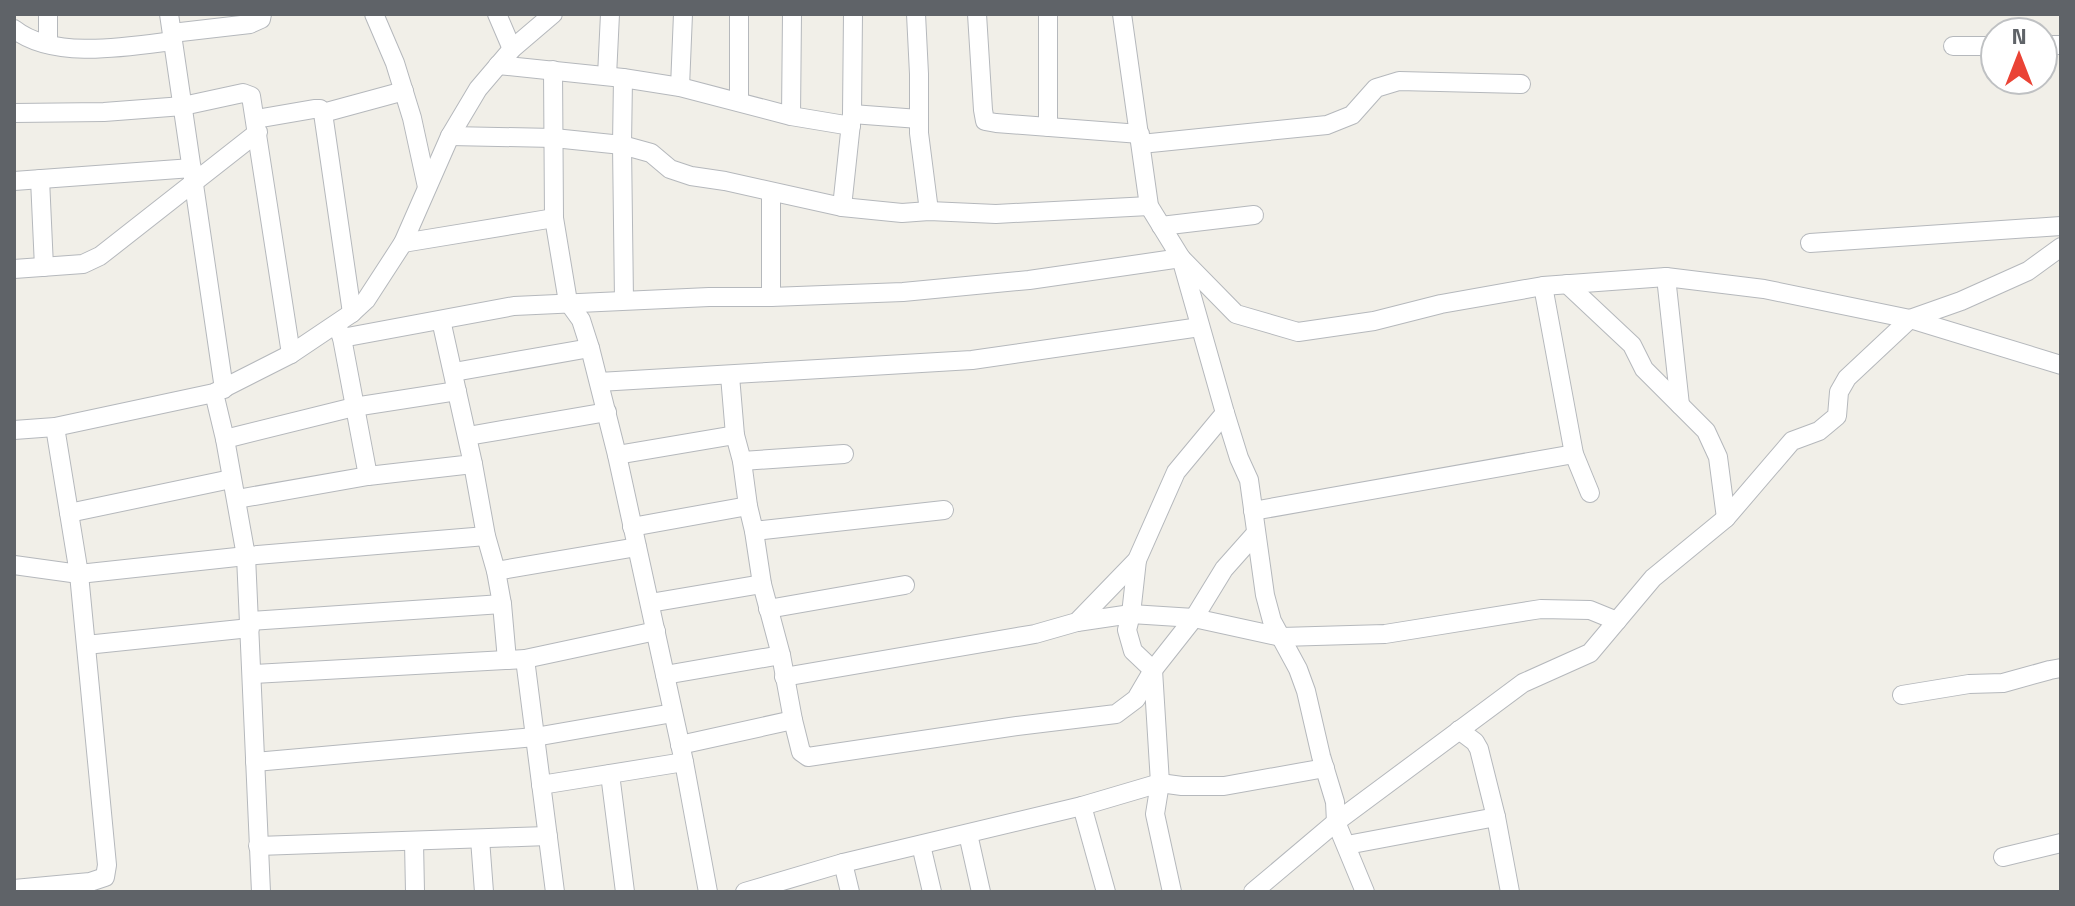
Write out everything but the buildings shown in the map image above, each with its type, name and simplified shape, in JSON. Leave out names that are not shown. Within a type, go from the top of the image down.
[{"type":"street","points":[[48,14],[48,44]]},
{"type":"street","points":[[14,29],[24,36],[68,48],[124,48],[171,29],[250,24],[261,19],[262,14]]},
{"type":"street","points":[[374,14],[404,91],[427,187]]},
{"type":"street","points":[[497,14],[512,49]]},
{"type":"street","points":[[368,476],[339,332],[366,300],[403,243],[450,136],[478,89],[512,49],[553,14]]},
{"type":"street","points":[[610,14],[622,145],[624,300]]},
{"type":"street","points":[[680,87],[683,14]]},
{"type":"street","points":[[739,14],[739,102]]},
{"type":"street","points":[[791,116],[792,14]]},
{"type":"street","points":[[842,207],[851,120],[853,14]]},
{"type":"street","points":[[916,14],[919,119],[929,211]]},
{"type":"street","points":[[977,14],[983,110],[985,121],[996,123],[1140,139],[1327,125],[1352,115],[1376,88],[1399,81],[1521,84]]},
{"type":"street","points":[[1048,14],[1048,127]]},
{"type":"street","points":[[1122,14],[1149,206],[1181,258],[1236,314],[1298,332],[1374,321],[1441,304],[1543,286],[1666,277],[1764,289],[1910,319],[2061,365]]},
{"type":"street","points":[[171,29],[193,175],[225,439],[246,556],[261,892]]},
{"type":"street","points":[[1953,46],[1979,46]]},
{"type":"street","points":[[498,65],[680,87],[791,116],[851,120],[919,119]]},
{"type":"street","points":[[553,70],[554,218],[568,302],[581,320],[607,412],[682,754],[708,892]]},
{"type":"street","points":[[323,113],[404,91]]},
{"type":"street","points":[[14,113],[104,112],[183,106],[243,93],[251,96],[291,354]]},
{"type":"street","points":[[14,269],[83,264],[100,256],[193,175],[257,126],[320,109],[352,313]]},
{"type":"street","points":[[450,136],[554,138],[622,145],[651,153],[670,169],[691,176],[842,207],[902,213],[996,214],[1149,206]]},
{"type":"street","points":[[14,181],[193,175]]},
{"type":"street","points":[[40,179],[44,267]]},
{"type":"street","points":[[771,192],[771,297]]},
{"type":"street","points":[[1161,226],[1254,215]]},
{"type":"street","points":[[403,243],[554,218]]},
{"type":"street","points":[[1810,243],[2061,226]]},
{"type":"street","points":[[1253,892],[1336,822],[1523,683],[1590,653],[1653,578],[1726,518],[1792,441],[1819,431],[1837,416],[1839,392],[1847,378],[1910,319],[1961,301],[2028,271],[2061,247]]},
{"type":"street","points":[[14,430],[55,427],[219,391],[339,332],[441,320],[514,306],[918,291],[1029,280],[1181,258]]},
{"type":"street","points":[[1181,258],[1225,413],[1249,480],[1265,595],[1272,621],[1298,669],[1309,699],[1335,802],[1336,822],[1365,892]]},
{"type":"street","points":[[1666,277],[1680,405]]},
{"type":"street","points":[[1567,284],[1632,345],[1644,369],[1706,431],[1718,457],[1726,518]]},
{"type":"street","points":[[1543,286],[1574,454],[1590,493]]},
{"type":"street","points":[[441,320],[468,436],[486,536],[535,737],[555,892]]},
{"type":"street","points":[[599,382],[972,360],[1200,327]]},
{"type":"street","points":[[454,372],[590,348]]},
{"type":"street","points":[[730,376],[735,435],[762,584],[781,655],[801,752],[808,757],[1116,714],[1136,699],[1153,670],[1194,618],[1224,569],[1256,533]]},
{"type":"street","points":[[225,439],[354,407],[457,391]]},
{"type":"street","points":[[468,436],[607,412]]},
{"type":"street","points":[[1172,892],[1155,814],[1160,783],[1153,670],[1133,651],[1127,630],[1137,560],[1176,472],[1225,413]]},
{"type":"street","points":[[14,889],[90,882],[105,877],[107,865],[79,574],[55,427]]},
{"type":"street","points":[[617,455],[735,435]]},
{"type":"street","points":[[742,461],[844,454]]},
{"type":"street","points":[[1253,511],[1574,454]]},
{"type":"street","points":[[237,499],[368,476],[473,464]]},
{"type":"street","points":[[69,513],[231,479]]},
{"type":"street","points":[[632,527],[748,506]]},
{"type":"street","points":[[754,531],[944,510]]},
{"type":"street","points":[[14,565],[79,574],[486,536]]},
{"type":"street","points":[[496,571],[637,547]]},
{"type":"street","points":[[1077,622],[1137,560]]},
{"type":"street","points":[[650,603],[762,584]]},
{"type":"street","points":[[768,609],[905,585]]},
{"type":"street","points":[[86,645],[250,625],[502,604]]},
{"type":"street","points":[[784,677],[1035,634],[1077,622],[1131,614],[1194,618],[1281,637],[1385,634],[1541,609],[1590,610],[1617,621]]},
{"type":"street","points":[[253,674],[516,660],[656,631]]},
{"type":"street","points":[[665,675],[781,655]]},
{"type":"street","points":[[1902,695],[1969,684],[2003,683],[2061,668]]},
{"type":"street","points":[[255,762],[535,737],[673,713]]},
{"type":"street","points":[[541,785],[610,774],[793,720]]},
{"type":"street","points":[[1459,730],[1479,749],[1510,892]]},
{"type":"street","points":[[745,892],[787,886],[843,863],[1082,806],[1160,783],[1224,786],[1325,768]]},
{"type":"street","points":[[610,774],[625,892]]},
{"type":"street","points":[[1082,806],[1106,892]]},
{"type":"street","points":[[1347,845],[1496,817]]},
{"type":"street","points":[[968,834],[981,892]]},
{"type":"street","points":[[258,846],[548,836]]},
{"type":"street","points":[[480,839],[484,892]]},
{"type":"street","points":[[414,842],[415,892]]},
{"type":"street","points":[[2003,857],[2061,843]]},
{"type":"street","points":[[921,845],[932,892]]},
{"type":"street","points":[[843,863],[850,892]]}]
